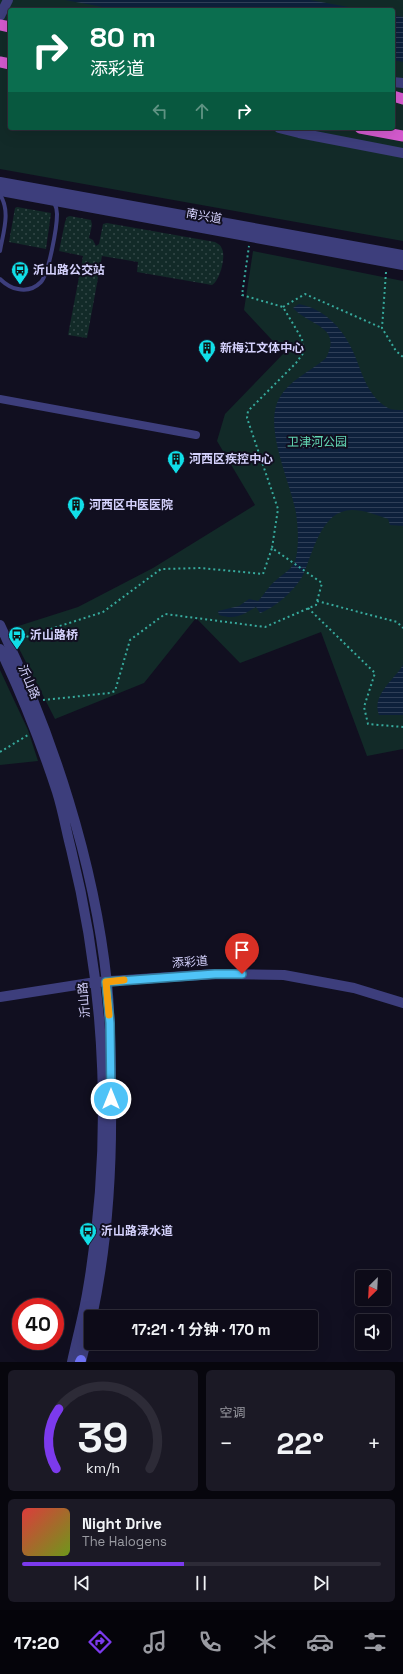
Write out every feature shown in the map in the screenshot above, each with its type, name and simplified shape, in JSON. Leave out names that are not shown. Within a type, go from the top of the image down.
[{"type":"highway","points":[[371,130],[403,136]]},
{"type":"street","points":[[0,16],[8,0]]},
{"type":"street","points":[[287,130],[403,153]]},
{"type":"street","name":"南兴道","points":[[0,182],[403,255]]},
{"type":"street","name":"南兴道","points":[[0,191],[403,265]]},
{"type":"street","points":[[0,399],[196,435]]},
{"type":"street","name":"沂山路","points":[[0,625],[4,646],[57,794],[86,912],[96,982],[102,1080],[102,1162],[93,1258],[76,1361]]},
{"type":"street","name":"沂山路","points":[[4,646],[34,701],[53,752],[84,857],[100,932],[106,982],[111,1072],[111,1156],[106,1230],[93,1310]]},
{"type":"street","name":"添彩道","points":[[0,998],[96,982],[215,974],[284,975],[354,988],[403,1003]]},
{"type":"street","name":"沂山路","points":[[76,1361],[84,1339]]},
{"type":"lane","points":[[0,279],[7,285],[23,290],[35,287],[43,279],[48,267],[57,217],[56,207],[53,201],[32,188]]},
{"type":"lane","points":[[0,195],[5,202],[6,213],[0,251]]},
{"type":"path","points":[[4,646],[104,612],[162,569],[201,568],[263,574],[272,548],[278,509],[247,418],[248,411],[296,363],[304,352],[302,340],[283,307],[242,295],[250,237]]},
{"type":"path","points":[[382,328],[387,262]]},
{"type":"path","points":[[283,307],[305,294],[382,328],[396,351],[403,357]]},
{"type":"path","points":[[34,701],[110,693],[114,691],[130,640],[165,614],[265,628],[316,605],[322,583],[272,548]]},
{"type":"path","points":[[317,601],[397,622],[403,628]]},
{"type":"path","points":[[308,608],[375,673],[364,707],[368,724],[403,727]]},
{"type":"path","points":[[0,752],[35,730]]},
{"type":"green space","points":[[0,0],[403,0],[403,241],[0,169]]},
{"type":"green space","points":[[17,207],[51,213],[46,249],[9,242],[15,208]]},
{"type":"green space","points":[[70,216],[91,220],[92,225],[89,238],[93,240],[96,246],[99,244],[103,224],[107,223],[215,242],[221,246],[223,252],[223,262],[218,279],[212,285],[137,272],[138,262],[102,256],[87,338],[68,335],[83,256],[59,251],[65,222],[67,217]]},
{"type":"green space","name":"卫津河公园","points":[[253,251],[403,281],[403,749],[367,756],[321,632],[240,663],[196,618],[144,683],[55,719],[9,629],[78,607],[153,568],[255,505],[217,441],[225,414],[284,353],[244,310]]},
{"type":"green space","points":[[0,670],[28,730],[38,761],[0,765]]},
{"type":"water","points":[[65,0],[310,0],[354,8],[108,8]]},
{"type":"water","points":[[395,15],[403,17],[403,62],[395,60]]},
{"type":"water","points":[[299,304],[318,311],[333,322],[346,338],[351,347],[371,392],[388,408],[393,410],[403,410],[403,526],[390,525],[388,519],[375,514],[357,510],[341,512],[333,517],[326,525],[320,534],[303,575],[284,597],[266,611],[260,613],[256,607],[239,616],[230,617],[219,615],[218,611],[239,606],[249,599],[258,601],[272,584],[290,569],[295,562],[298,547],[296,513],[279,455],[274,423],[275,409],[284,391],[301,376],[326,358],[330,347],[330,339],[327,333],[293,308]]},
{"type":"water","points":[[403,665],[403,715],[379,715],[377,708],[381,694]]},
{"type":"slow traffic","points":[[109,1015],[106,982],[124,980]]},
{"type":"place","name":"沂山路公交站","points":[[20,285]]},
{"type":"place","name":"新梅江文体中心","points":[[207,363]]},
{"type":"place","name":"河西区疾控中心","points":[[176,474]]},
{"type":"place","name":"河西区中医医院","points":[[76,520]]},
{"type":"place","name":"沂山路桥","points":[[17,650]]},
{"type":"place","name":"沂山路渌水道","points":[[88,1246]]},
{"type":"route","points":[[111,1099],[110,1023],[106,982],[215,974],[242,974]]}]
